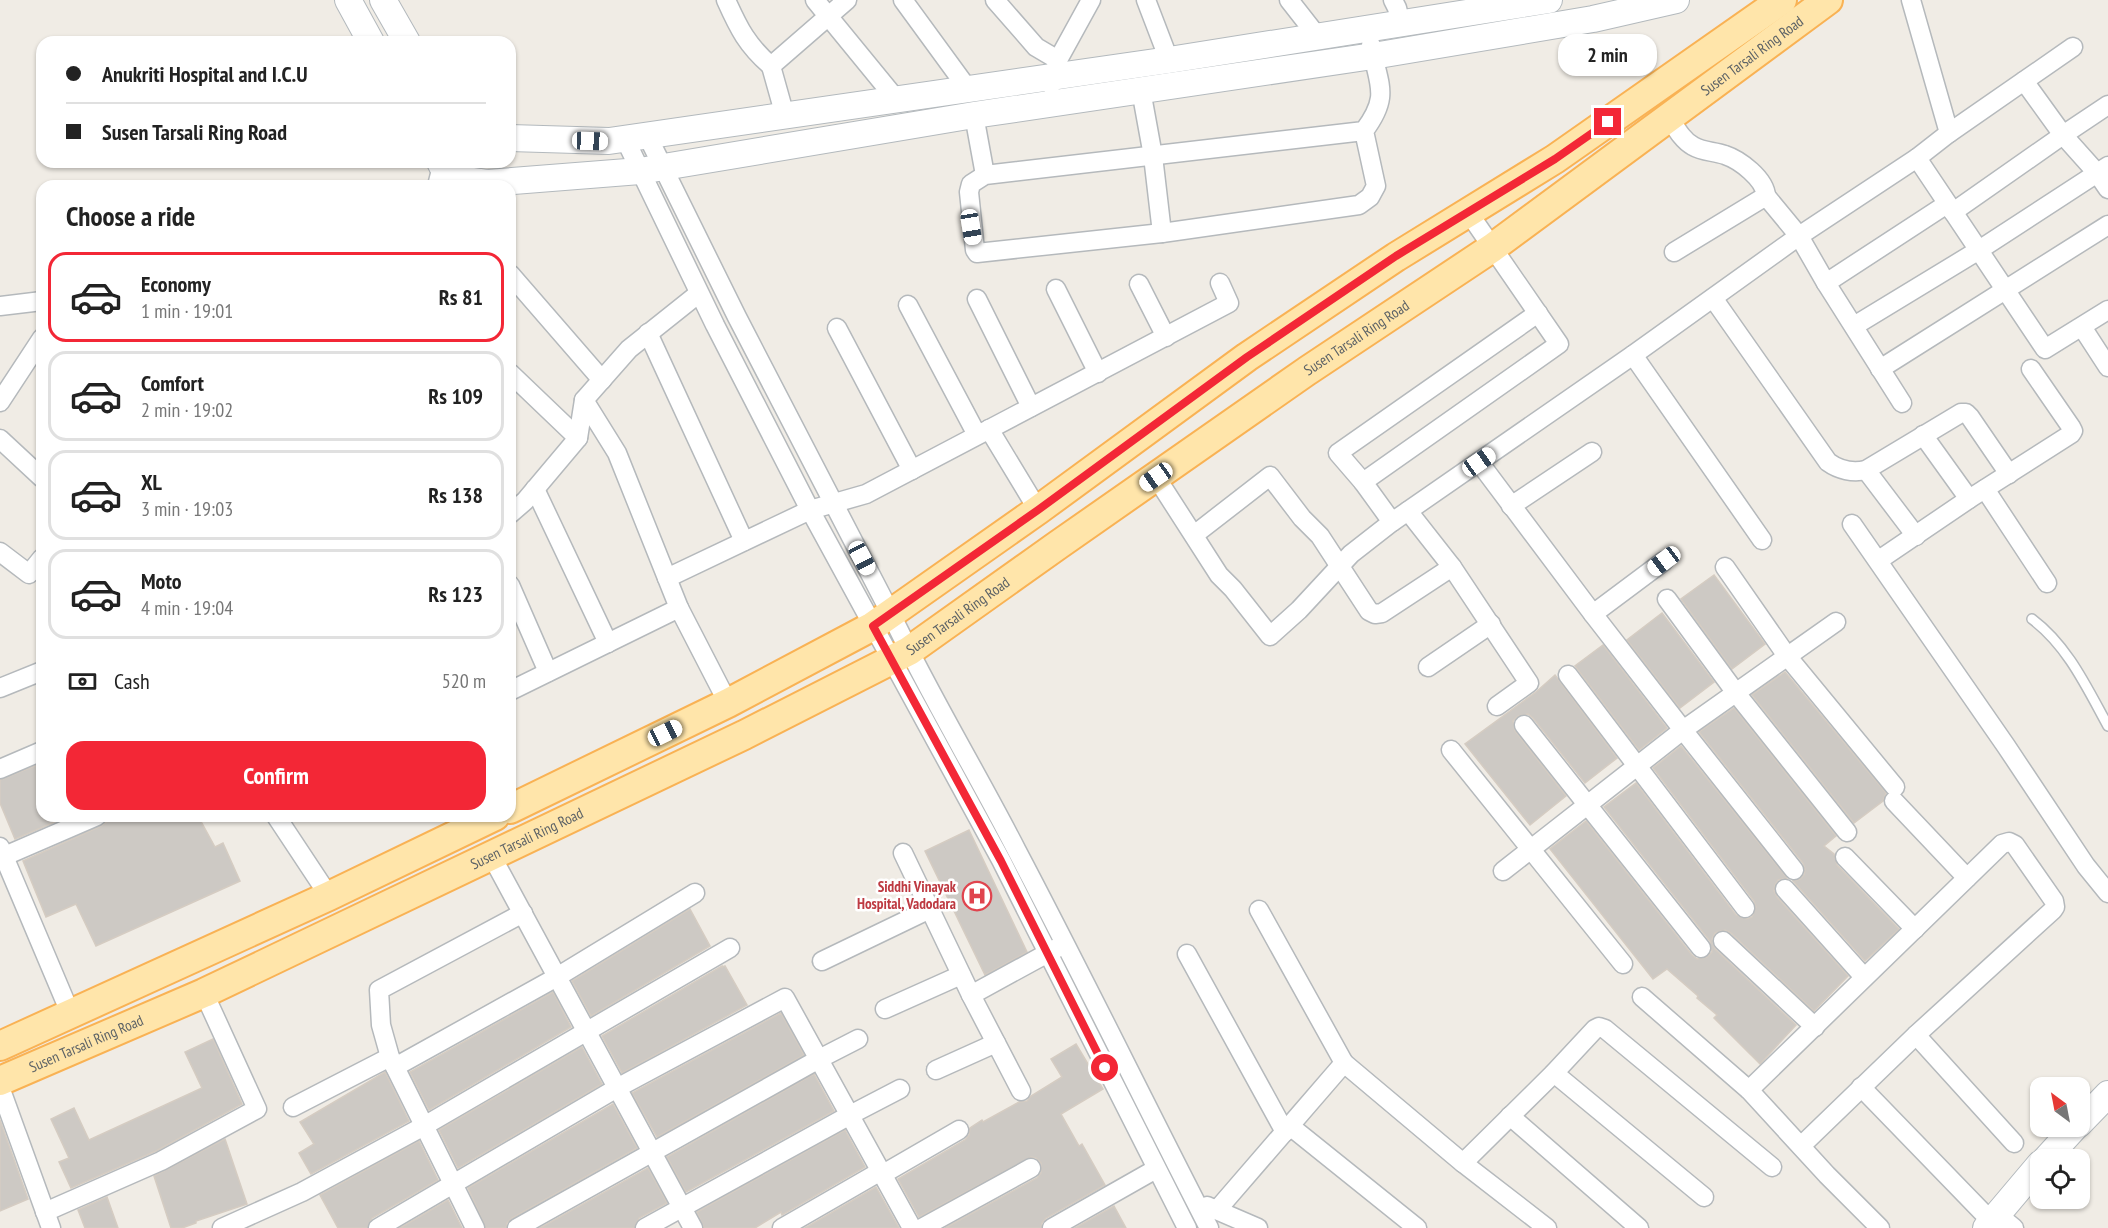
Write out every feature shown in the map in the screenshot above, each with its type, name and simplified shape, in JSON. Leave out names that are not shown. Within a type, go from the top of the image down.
[{"type":"main road","name":"Susen Tarsali Ring Road","points":[[516,799],[728,703],[882,620],[1038,510],[1247,357],[1396,256],[1555,159],[1782,0]]},
{"type":"main road","name":"Susen Tarsali Ring Road","points":[[0,1081],[204,993],[744,735],[901,656],[1307,372],[1492,248],[1828,0]]},
{"type":"main road","points":[[0,1046],[329,896],[483,822]]},
{"type":"street","points":[[348,0],[368,36]]},
{"type":"street","points":[[383,0],[404,36]]},
{"type":"street","points":[[726,0],[754,52],[771,66],[785,116]]},
{"type":"street","points":[[815,0],[896,99]]},
{"type":"street","points":[[771,66],[847,0]]},
{"type":"street","points":[[903,0],[968,89]]},
{"type":"street","points":[[995,0],[1055,68]]},
{"type":"street","points":[[1146,0],[1169,60]]},
{"type":"street","points":[[1289,0],[1318,37]]},
{"type":"street","points":[[516,138],[609,141],[968,89],[1055,68],[1169,60],[1368,29],[1397,12],[1549,0]]},
{"type":"street","points":[[516,181],[652,169],[974,115],[1373,56],[1593,19],[1676,0]]},
{"type":"street","points":[[1911,0],[1949,133]]},
{"type":"street","points":[[1048,104],[1055,68],[1087,2]]},
{"type":"street","points":[[1465,7],[1469,40]]},
{"type":"street","points":[[1364,131],[984,175],[971,183],[969,192],[975,250],[977,253],[1162,233],[1359,205],[1370,197],[1376,186],[1364,131],[1379,108],[1382,95],[1368,29]]},
{"type":"street","points":[[1156,477],[1219,575],[1233,588],[1270,636],[1299,610],[1351,554],[1392,522],[2073,47]]},
{"type":"street","points":[[2024,81],[2063,135],[2102,169],[2108,189]]},
{"type":"street","points":[[1141,90],[1153,156],[1162,233]]},
{"type":"street","points":[[1826,283],[1950,208],[2108,105]]},
{"type":"street","points":[[974,115],[984,175]]},
{"type":"street","points":[[1669,117],[1684,140],[1692,146],[1726,155],[1751,171],[1760,180],[1766,189],[1766,196],[1799,236],[1826,283],[1902,402]]},
{"type":"street","points":[[636,137],[737,317],[833,502],[882,620],[1186,1228]]},
{"type":"street","points":[[1917,158],[2045,349],[2108,310]]},
{"type":"street","points":[[652,169],[698,294],[810,510],[882,620]]},
{"type":"street","points":[[1854,326],[1979,250],[2102,169]]},
{"type":"street","points":[[440,171],[460,180]]},
{"type":"street","points":[[1674,252],[1766,196]]},
{"type":"street","points":[[1364,482],[1559,344],[1468,212]]},
{"type":"street","points":[[1880,369],[2108,225]]},
{"type":"street","points":[[516,281],[602,380]]},
{"type":"street","points":[[667,578],[810,510],[866,494],[1230,303],[1220,283]]},
{"type":"street","points":[[1139,284],[1166,337]]},
{"type":"street","points":[[1056,289],[1098,373]]},
{"type":"street","points":[[516,508],[578,438],[584,400],[629,349],[698,294]]},
{"type":"street","points":[[1713,298],[1828,462],[1841,470],[1858,472],[1866,470],[1961,413],[1966,413],[2009,474]]},
{"type":"street","points":[[977,299],[1031,407]]},
{"type":"street","points":[[0,306],[36,302]]},
{"type":"street","points":[[908,305],[983,432],[1038,510]]},
{"type":"street","points":[[1392,522],[1364,482],[1338,453],[1538,313]]},
{"type":"street","points":[[2082,327],[2108,368]]},
{"type":"street","points":[[837,328],[912,470]]},
{"type":"street","points":[[648,333],[744,541]]},
{"type":"street","points":[[1634,355],[1762,540]]},
{"type":"street","points":[[0,402],[36,360]]},
{"type":"street","points":[[1879,560],[1977,494],[2067,438],[2073,431],[2031,369]]},
{"type":"street","points":[[516,379],[578,438]]},
{"type":"street","points":[[584,400],[617,453],[679,608],[728,703]]},
{"type":"street","points":[[1923,435],[1977,494],[2047,583]]},
{"type":"street","points":[[0,438],[36,472]]},
{"type":"street","points":[[1511,506],[1592,452]]},
{"type":"street","points":[[1479,462],[1593,614],[1794,870]]},
{"type":"street","points":[[1866,470],[1916,536]]},
{"type":"street","points":[[1194,535],[1270,476],[1302,518],[1320,536],[1370,611],[1375,614],[1382,614],[1452,567]]},
{"type":"street","points":[[535,489],[608,643]]},
{"type":"street","points":[[1408,511],[1452,567],[1529,683],[1497,706]]},
{"type":"street","points":[[1852,524],[1879,560],[2086,866],[2108,893]]},
{"type":"street","points":[[0,552],[29,574],[36,565]]},
{"type":"street","points":[[1593,614],[1664,561]]},
{"type":"street","points":[[1725,567],[1787,656],[1895,794],[1967,878]]},
{"type":"street","points":[[516,599],[548,672]]},
{"type":"street","points":[[1667,599],[1736,693],[1846,832]]},
{"type":"street","points":[[516,688],[679,608]]},
{"type":"street","points":[[1503,871],[1683,730],[1836,622]]},
{"type":"street","points":[[1428,667],[1491,624]]},
{"type":"street","points":[[901,656],[983,784],[1209,1228]]},
{"type":"street","points":[[0,688],[36,673]]},
{"type":"street","points":[[1568,675],[1745,908]]},
{"type":"street","points":[[1524,725],[1701,948]]},
{"type":"street","points":[[1451,750],[1623,964]]},
{"type":"street","points":[[0,769],[36,754]]},
{"type":"street","points":[[70,1015],[1,854],[82,822]]},
{"type":"street","points":[[280,822],[329,896]]},
{"type":"street","points":[[1749,1090],[2002,844],[2009,842],[2015,844],[2054,901],[2055,907],[1916,1035],[1801,1146]]},
{"type":"street","points":[[903,853],[961,975],[1021,1091]]},
{"type":"street","points":[[491,855],[693,1228]]},
{"type":"street","points":[[1845,857],[1915,928]]},
{"type":"street","points":[[1785,889],[1864,977]]},
{"type":"street","points":[[293,1107],[392,1062],[557,977],[695,893]]},
{"type":"street","points":[[822,961],[930,909]]},
{"type":"street","points":[[1259,910],[1344,1063],[1463,1163],[1547,1228]]},
{"type":"street","points":[[475,1228],[392,1062],[381,1025],[379,990],[523,913]]},
{"type":"street","points":[[1723,941],[1815,1027]]},
{"type":"street","points":[[971,995],[1066,944]]},
{"type":"street","points":[[222,1228],[302,1192],[424,1126],[730,948]]},
{"type":"street","points":[[1187,954],[1288,1129],[1416,1228]]},
{"type":"street","points":[[885,1009],[961,975]]},
{"type":"street","points":[[0,1087],[48,1220],[257,1110],[204,993]]},
{"type":"street","points":[[1642,997],[1749,1090],[1880,1228]]},
{"type":"street","points":[[378,1228],[617,1088],[785,998],[912,1228]]},
{"type":"street","points":[[1463,1163],[1554,1073],[1594,1029],[1599,1027],[1605,1029],[1772,1167]]},
{"type":"street","points":[[1916,1035],[2014,1143]]},
{"type":"street","points":[[516,1228],[858,1039]]},
{"type":"street","points":[[936,1070],[996,1043]]},
{"type":"street","points":[[1217,1210],[1344,1063]]},
{"type":"street","points":[[1554,1073],[1704,1197]]},
{"type":"street","points":[[1861,1087],[1997,1223],[2030,1178]]},
{"type":"street","points":[[645,1228],[850,1114],[900,1089]]},
{"type":"street","points":[[2090,1113],[2108,1094]]},
{"type":"street","points":[[1510,1116],[1639,1228]]},
{"type":"street","points":[[782,1228],[959,1130]]},
{"type":"street","points":[[2055,1149],[2067,1137]]},
{"type":"street","points":[[922,1228],[1031,1168]]},
{"type":"street","points":[[1052,1228],[1156,1169]]},
{"type":"street","points":[[1173,1200],[1195,1201],[1258,1228]]},
{"type":"lane","points":[[2032,619],[2049,631],[2061,647],[2108,726]]},
{"type":"building","points":[[1714,575],[1765,644],[1732,669],[1681,599]]},
{"type":"building","points":[[1662,613],[1714,682],[1680,708],[1627,640]]},
{"type":"building","points":[[1603,645],[1667,728],[1639,750],[1575,666]]},
{"type":"building","points":[[1785,672],[1886,793],[1883,801],[1854,823],[1752,695]]},
{"type":"building","points":[[1555,675],[1617,758],[1585,783],[1533,718],[1528,714],[1518,716],[1513,721],[1515,731],[1566,796],[1530,825],[1465,744],[1536,692]]},
{"type":"building","points":[[1734,708],[1836,836],[1824,846],[1834,854],[1837,865],[1899,929],[1865,961],[1793,881],[1804,875],[1803,863],[1699,732]]},
{"type":"building","points":[[1681,746],[1787,878],[1778,880],[1775,885],[1774,891],[1777,897],[1848,976],[1814,1011],[1731,933],[1725,930],[1715,933],[1712,939],[1715,949],[1796,1025],[1760,1064],[1714,1018],[1717,1015],[1667,969],[1653,979],[1550,849],[1586,821],[1692,955],[1697,959],[1707,957],[1712,952],[1710,941],[1604,807],[1636,783],[1736,915],[1746,919],[1752,917],[1756,907],[1754,901],[1653,768]]},
{"type":"building","points":[[36,765],[36,822],[55,822],[15,839],[0,803],[0,780]]},
{"type":"building","points":[[106,822],[201,822],[215,847],[223,843],[240,881],[96,946],[76,904],[46,917],[23,861]]},
{"type":"building","points":[[969,830],[1027,952],[985,975],[925,851]]},
{"type":"building","points":[[690,909],[710,946],[591,1016],[572,981]]},
{"type":"building","points":[[725,966],[747,1005],[622,1073],[602,1036]]},
{"type":"building","points":[[553,992],[571,1027],[429,1110],[410,1072]]},
{"type":"building","points":[[781,1013],[804,1055],[657,1137],[632,1093]]},
{"type":"building","points":[[213,1039],[242,1104],[156,1151],[71,1188],[59,1162],[69,1158],[51,1119],[74,1108],[89,1140],[202,1088],[185,1052]]},
{"type":"building","points":[[1076,1044],[1103,1089],[1061,1114],[1079,1146],[1082,1144],[1105,1185],[1046,1218],[1041,1228],[945,1228],[1037,1178],[1041,1173],[1041,1163],[1031,1157],[919,1217],[898,1179],[965,1140],[970,1128],[982,1120],[983,1122],[1019,1102],[1027,1101],[1031,1096],[1062,1077],[1051,1059]]},
{"type":"building","points":[[582,1047],[602,1084],[458,1168],[439,1130]]},
{"type":"building","points":[[385,1072],[409,1121],[311,1174],[299,1153],[314,1144],[300,1122]]},
{"type":"building","points":[[814,1074],[834,1111],[686,1192],[667,1157]]},
{"type":"building","points":[[613,1104],[637,1148],[512,1218],[506,1228],[486,1228],[468,1188]]},
{"type":"building","points":[[0,1120],[28,1199],[0,1211]]},
{"type":"building","points":[[845,1130],[865,1167],[755,1228],[704,1228],[697,1212]]},
{"type":"building","points":[[225,1139],[247,1204],[182,1228],[171,1228],[154,1176]]},
{"type":"building","points":[[419,1141],[438,1180],[372,1218],[367,1228],[338,1228],[320,1195]]},
{"type":"building","points":[[648,1168],[667,1203],[639,1218],[634,1228],[540,1228]]},
{"type":"building","points":[[876,1187],[899,1228],[805,1228]]},
{"type":"building","points":[[107,1197],[118,1228],[85,1228],[78,1210]]},
{"type":"building","points":[[448,1200],[462,1228],[400,1228]]},
{"type":"building","points":[[1114,1206],[1126,1228],[1075,1228]]},
{"type":"place","name":"Siddhi Vinayak Hospital, Vadodara","points":[[977,896]]},
{"type":"route","points":[[1105,1068],[1001,861],[873,626],[1038,510],[1247,357],[1396,256],[1555,159],[1608,122]]}]
